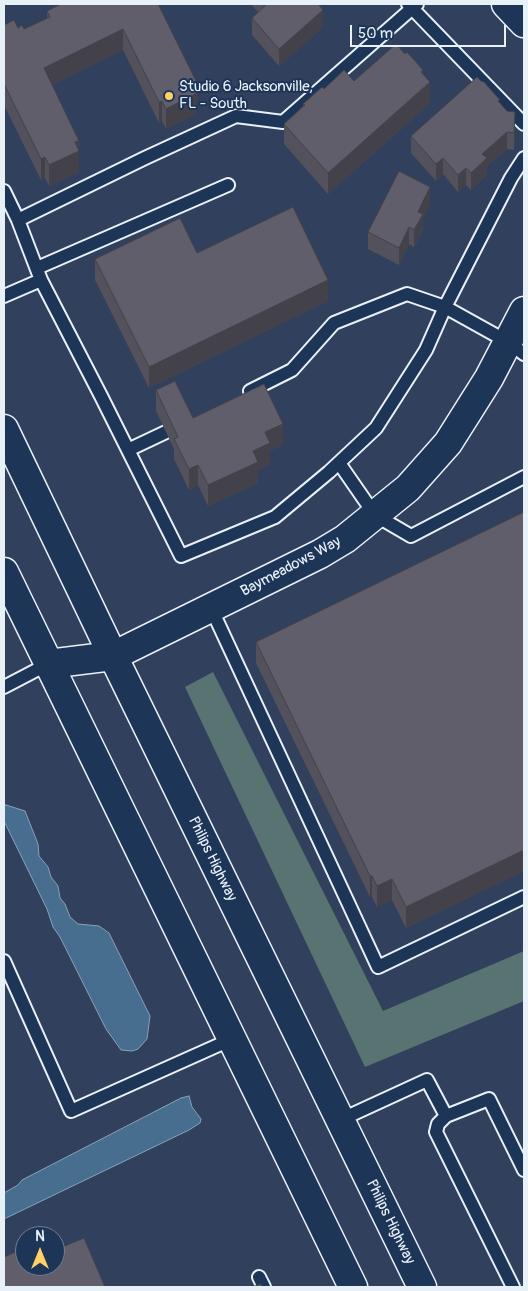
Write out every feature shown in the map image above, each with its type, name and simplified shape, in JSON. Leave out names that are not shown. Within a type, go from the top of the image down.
[{"type":"main road","points":[[506,4],[524,23]]},
{"type":"main road","name":"Baymeadows Way","points":[[48,664],[112,656],[320,554],[345,539],[408,488],[448,443],[489,378],[516,348],[524,311]]},
{"type":"main road","name":"Philips Highway","points":[[4,429],[112,656],[422,1287]]},
{"type":"main road","points":[[4,572],[353,1287]]},
{"type":"lane","points":[[18,220],[236,116],[283,122],[413,5],[524,124]]},
{"type":"lane","points":[[4,191],[42,280],[181,556],[275,517],[339,463],[376,428],[426,350],[446,306],[511,178],[524,158]]},
{"type":"lane","points":[[37,268],[228,185]]},
{"type":"lane","points":[[4,296],[42,280]]},
{"type":"lane","points":[[239,397],[292,370],[334,323],[407,294],[446,306],[516,348]]},
{"type":"lane","points":[[128,450],[166,432]]},
{"type":"lane","points":[[339,463],[375,515],[411,536],[524,477]]},
{"type":"lane","points":[[211,608],[378,967],[524,897]]},
{"type":"lane","points":[[4,687],[48,664]]},
{"type":"lane","points":[[4,960],[71,1111],[232,1039]]},
{"type":"lane","points":[[340,1120],[427,1080],[446,1116]]},
{"type":"lane","points":[[513,1287],[436,1132],[438,1124],[446,1116],[489,1099],[524,1170]]},
{"type":"green space","points":[[213,672],[383,1011],[524,951],[524,1001],[365,1067],[185,687]]},
{"type":"water","points":[[4,806],[25,811],[38,844],[39,856],[48,867],[51,877],[58,886],[60,898],[65,904],[70,917],[78,924],[99,926],[109,933],[150,1016],[147,1039],[138,1049],[132,1051],[121,1050],[106,1029],[60,937],[53,927],[47,909],[4,821]]},
{"type":"water","points":[[189,1096],[192,1107],[201,1119],[200,1123],[4,1219],[4,1193],[18,1185],[22,1180],[181,1098]]},
{"type":"building","name":"Studio 6 Jacksonville, FL - South","points":[[61,4],[158,4],[197,83],[193,85],[197,93],[166,109],[162,101],[159,102],[123,29],[44,68],[79,141],[75,142],[79,151],[49,165],[45,157],[41,159],[4,84],[4,25],[14,20],[18,28],[22,25],[24,29],[50,17],[47,11]]},
{"type":"building","points":[[267,4],[318,4],[323,10],[279,49],[252,18]]},
{"type":"building","points":[[396,44],[405,54],[407,52],[423,70],[421,72],[430,82],[328,173],[284,124],[305,105],[303,104],[322,87],[324,89],[344,70],[354,81]]},
{"type":"building","points":[[477,77],[500,100],[498,101],[507,111],[515,112],[514,133],[507,132],[482,154],[487,158],[471,173],[466,168],[458,175],[443,158],[436,164],[411,136]]},
{"type":"building","points":[[399,171],[430,187],[418,212],[423,214],[414,230],[409,227],[399,248],[368,232]]},
{"type":"building","points":[[293,207],[328,280],[149,367],[95,259],[180,218],[197,253]]},
{"type":"building","points":[[175,381],[193,418],[264,384],[283,424],[265,432],[270,443],[253,451],[258,462],[208,485],[198,465],[189,469],[174,439],[178,437],[156,390]]},
{"type":"building","points":[[524,512],[524,850],[406,907],[392,879],[377,886],[372,876],[370,876],[256,642]]},
{"type":"building","points":[[84,1238],[105,1287],[4,1287],[4,1257],[15,1252],[15,1276],[65,1276],[65,1246]]},
{"type":"place","name":"Studio 6 Jacksonville, FL - South","points":[[169,96]]}]
